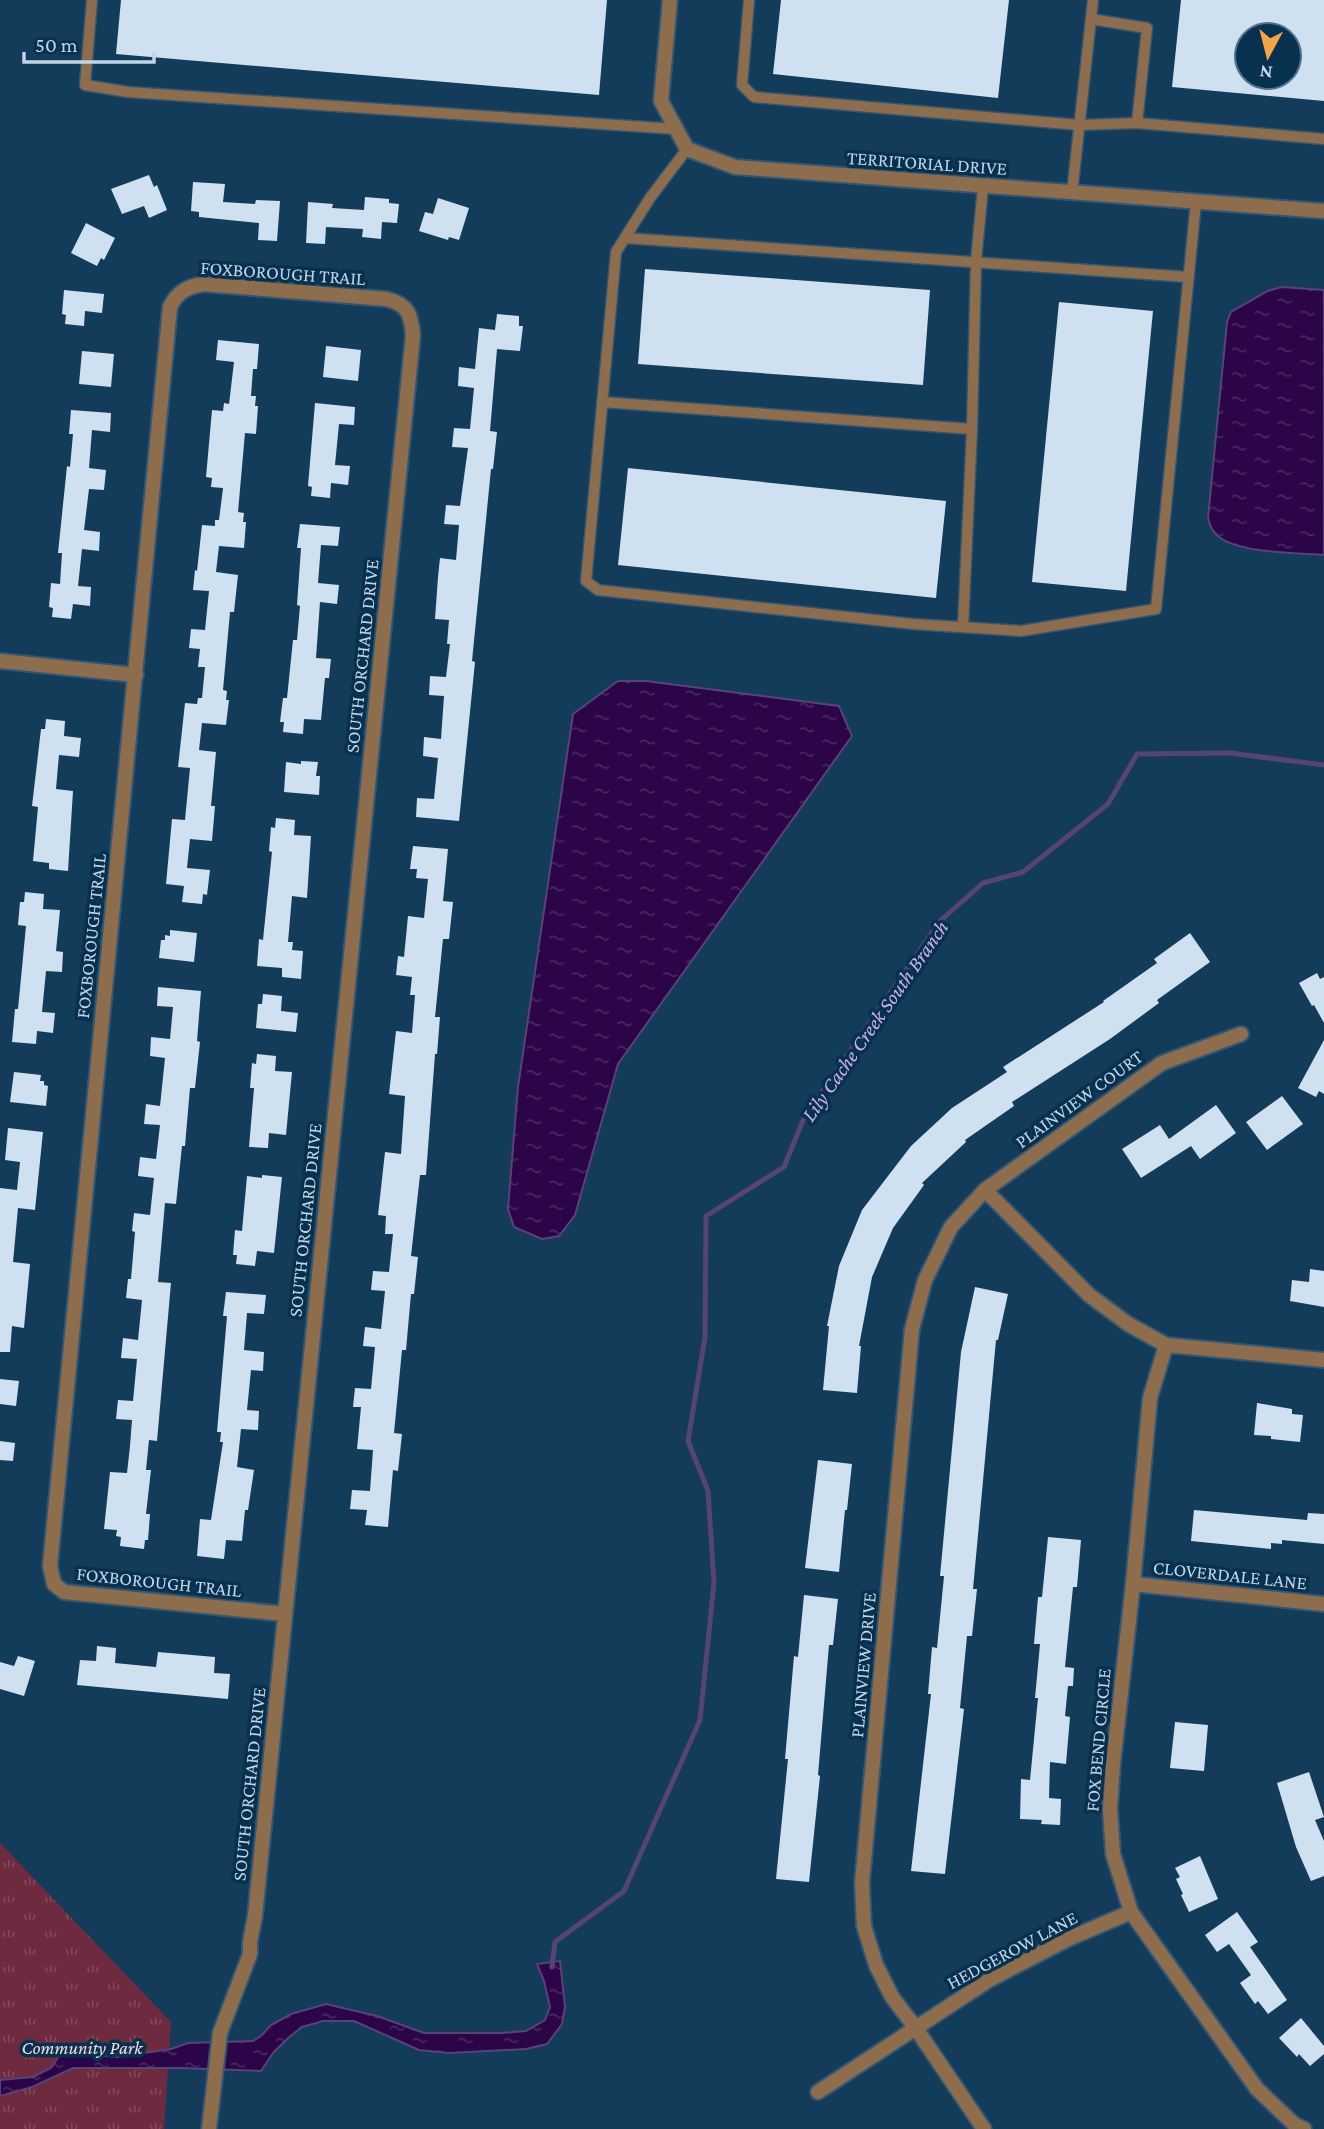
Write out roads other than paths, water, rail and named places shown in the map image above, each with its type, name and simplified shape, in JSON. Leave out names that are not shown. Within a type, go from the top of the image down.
[{"type":"street","points":[[670,0],[661,102],[687,149]]},
{"type":"street","name":"TERRITORIAL DRIVE","points":[[687,149],[735,167],[1324,211]]},
{"type":"street","name":"FOXBOROUGH TRAIL","points":[[285,1614],[78,1594],[58,1589],[51,1577],[50,1560],[170,307],[181,292],[191,286],[203,284],[386,299],[399,302],[407,310]]},
{"type":"street","name":"SOUTH ORCHARD DRIVE","points":[[209,2129],[220,2033],[250,1954],[255,1916],[413,335],[412,320],[407,310]]},
{"type":"street","points":[[0,662],[136,675]]},
{"type":"street","name":"PLAINVIEW COURT","points":[[985,1190],[1162,1062],[1241,1034]]},
{"type":"street","points":[[985,1190],[1089,1295],[1128,1324],[1166,1345],[1324,1360]]},
{"type":"street","name":"PLAINVIEW DRIVE","points":[[984,2129],[892,1997],[876,1965],[864,1926],[862,1883],[912,1329],[925,1280],[951,1227],[985,1190]]},
{"type":"street","name":"FOX BEND CIRCLE","points":[[1166,1345],[1150,1398],[1113,1764],[1110,1809],[1113,1854],[1131,1912],[1257,2090],[1297,2128]]},
{"type":"street","name":"CLOVERDALE LANE","points":[[1133,1584],[1324,1604]]},
{"type":"street","name":"HEDGEROW LANE","points":[[818,2092],[989,1980],[1068,1939],[1131,1912]]},
{"type":"lane","points":[[92,0],[85,85],[128,92],[676,129]]},
{"type":"lane","points":[[749,0],[742,85],[754,97],[1079,125],[1137,123],[1324,139]]},
{"type":"lane","points":[[1072,193],[1093,0]]},
{"type":"lane","points":[[1091,19],[1147,28],[1137,123]]},
{"type":"lane","points":[[687,149],[650,198],[616,253],[586,581],[598,590],[912,624],[1021,631],[1156,609],[1196,202]]},
{"type":"lane","points":[[963,627],[976,261],[983,187]]},
{"type":"lane","points":[[625,238],[1189,277]]},
{"type":"lane","points":[[602,402],[972,429]]},
{"type":"water","points":[[1281,287],[1324,290],[1324,555],[1240,546],[1217,535],[1208,518],[1227,322],[1231,312],[1268,291]]},
{"type":"water","points":[[618,681],[646,681],[839,706],[852,736],[618,1064],[575,1215],[559,1236],[542,1239],[514,1227],[508,1209],[518,1087],[573,714]]},
{"type":"water","points":[[560,1961],[565,2007],[562,2024],[547,2044],[526,2049],[449,2053],[419,2050],[354,2021],[323,2021],[302,2027],[288,2038],[273,2053],[261,2071],[73,2068],[32,2087],[0,2096],[0,2080],[33,2077],[51,2068],[59,2056],[72,2050],[117,2057],[171,2049],[188,2043],[253,2041],[271,2025],[291,2014],[326,2004],[377,2016],[424,2033],[526,2031],[545,2020],[550,2007],[537,1964]]},
{"type":"waterway","name":"Lily Cache Creek South Branch","points":[[552,1967],[555,1942],[624,1891],[700,1720],[714,1583],[708,1491],[688,1441],[705,1337],[706,1216],[784,1167],[804,1118],[940,921],[983,883],[1023,872],[1108,804],[1137,754],[1230,753],[1324,765]]},
{"type":"park label","name":"Community Park","points":[[82,2047]]}]
